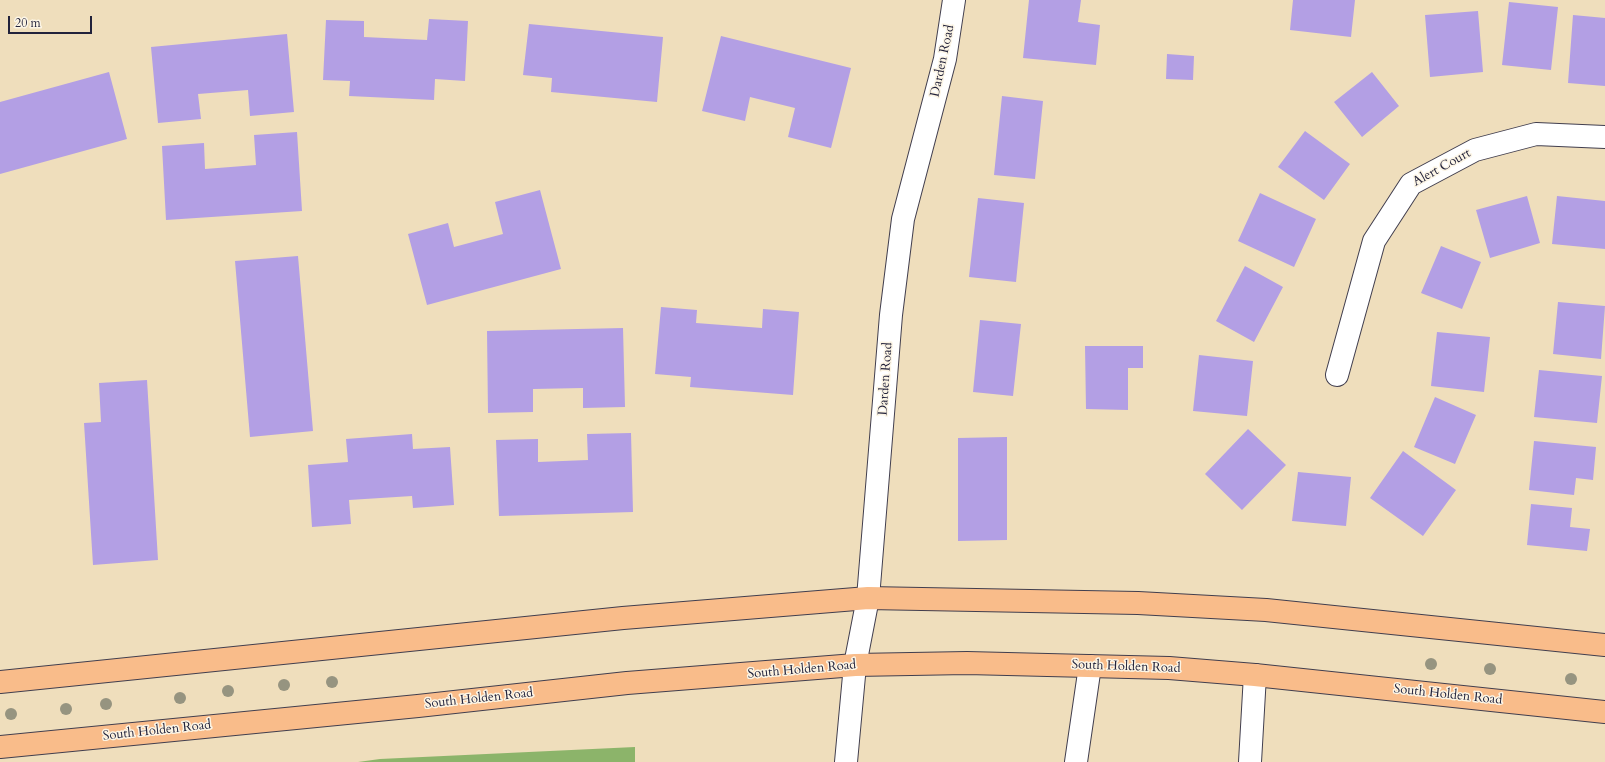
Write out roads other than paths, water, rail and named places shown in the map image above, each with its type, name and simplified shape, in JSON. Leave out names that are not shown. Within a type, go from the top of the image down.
[{"type":"main road","points":[[0,682],[623,618],[868,598],[1138,603],[1266,610],[1605,645]]},
{"type":"main road","name":"South Holden Road","points":[[0,747],[418,706],[627,683],[855,665],[967,663],[1169,668],[1255,675],[1605,712]]},
{"type":"street","name":"Darden Road","points":[[846,762],[855,665],[868,598],[891,315],[903,219],[945,59],[954,0]]},
{"type":"street","name":"Alert Court","points":[[1337,375],[1374,241],[1411,184],[1475,150],[1536,134],[1605,137]]},
{"type":"street","points":[[1076,762],[1090,666]]},
{"type":"street","points":[[1250,762],[1255,675]]}]
